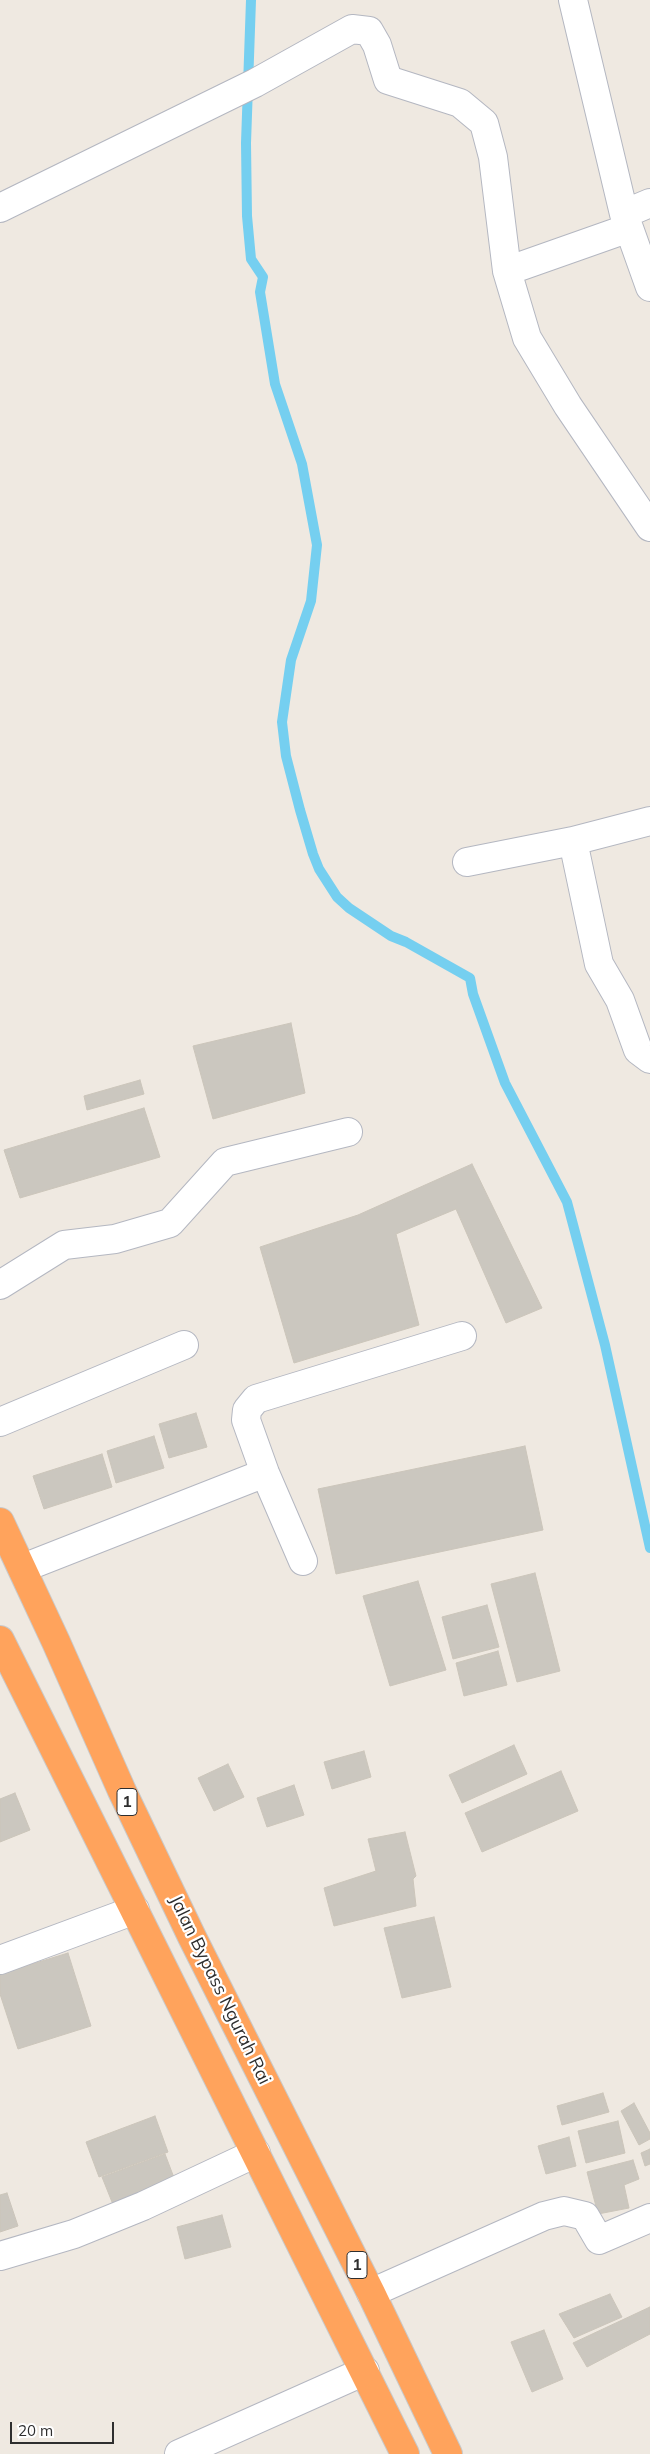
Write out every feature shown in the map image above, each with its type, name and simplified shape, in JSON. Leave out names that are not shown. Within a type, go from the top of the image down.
[{"type":"highway","name":"Jalan Bypass Ngurah Rai","points":[[0,1522],[23,1568],[122,1791],[371,2293],[448,2454]]},
{"type":"highway","name":"1","points":[[0,1640],[405,2454]]},
{"type":"highway","points":[[227,2095],[263,2078]]},
{"type":"street","points":[[573,0],[627,221],[650,287]]},
{"type":"street","points":[[0,208],[247,86],[352,29],[369,30],[377,45],[388,80],[460,102],[484,123],[493,157],[506,271],[527,338],[568,406],[650,527]]},
{"type":"street","points":[[506,271],[627,221],[650,203]]},
{"type":"street","points":[[466,862],[573,841],[650,821]]},
{"type":"street","points":[[573,841],[599,964],[620,1000],[638,1050],[650,1059]]},
{"type":"street","points":[[0,1285],[64,1245],[115,1239],[170,1223],[226,1162],[348,1132]]},
{"type":"street","points":[[303,1561],[265,1473],[246,1420],[247,1410],[256,1399],[462,1336]]},
{"type":"street","points":[[0,1422],[184,1345]]},
{"type":"street","points":[[23,1568],[265,1473]]},
{"type":"street","points":[[0,1960],[135,1910]]},
{"type":"street","points":[[0,2256],[74,2234],[143,2206],[256,2153]]},
{"type":"street","points":[[371,2293],[544,2216],[564,2211],[585,2216],[599,2240],[650,2218]]},
{"type":"street","points":[[179,2454],[365,2371]]},
{"type":"building","points":[[291,1023],[305,1093],[213,1119],[193,1046]]},
{"type":"building","points":[[140,1080],[144,1094],[87,1110],[84,1096]]},
{"type":"building","points":[[144,1108],[160,1157],[20,1198],[4,1150]]},
{"type":"building","points":[[472,1164],[542,1308],[506,1323],[456,1209],[396,1234],[419,1325],[294,1363],[260,1247],[358,1215]]},
{"type":"building","points":[[196,1413],[207,1447],[169,1458],[159,1424]]},
{"type":"building","points":[[154,1436],[164,1468],[116,1483],[107,1451]]},
{"type":"building","points":[[525,1446],[543,1530],[336,1574],[318,1489]]},
{"type":"building","points":[[102,1454],[112,1487],[44,1509],[33,1476]]},
{"type":"building","points":[[535,1573],[560,1671],[517,1682],[491,1584]]},
{"type":"building","points":[[418,1581],[446,1670],[390,1686],[363,1596]]},
{"type":"building","points":[[487,1605],[499,1647],[453,1659],[442,1617]]},
{"type":"building","points":[[498,1651],[507,1685],[464,1696],[456,1663]]},
{"type":"building","points":[[514,1745],[527,1774],[462,1803],[449,1775]]},
{"type":"building","points":[[364,1751],[371,1777],[332,1789],[324,1762]]},
{"type":"building","points":[[228,1764],[244,1797],[214,1811],[198,1778]]},
{"type":"building","points":[[561,1771],[578,1811],[482,1852],[465,1813]]},
{"type":"building","points":[[294,1785],[304,1815],[267,1827],[257,1798]]},
{"type":"building","points":[[15,1793],[30,1830],[0,1842],[0,1799]]},
{"type":"building","points":[[405,1832],[416,1876],[413,1879],[416,1906],[334,1926],[324,1888],[376,1871],[368,1839]]},
{"type":"building","points":[[434,1917],[451,1987],[402,1998],[384,1928]]},
{"type":"building","points":[[68,1953],[91,2026],[18,2049],[0,1994],[0,1974]]},
{"type":"building","points":[[603,2093],[609,2112],[562,2125],[557,2106]]},
{"type":"building","points":[[634,2103],[650,2133],[650,2139],[639,2145],[621,2111]]},
{"type":"building","points":[[155,2116],[168,2152],[99,2177],[86,2142]]},
{"type":"building","points":[[618,2121],[625,2153],[586,2163],[578,2131]]},
{"type":"building","points":[[569,2137],[576,2166],[546,2174],[538,2146]]},
{"type":"building","points":[[650,2149],[650,2164],[645,2166],[641,2153]]},
{"type":"building","points":[[165,2154],[176,2183],[114,2207],[102,2177]]},
{"type":"building","points":[[633,2160],[639,2179],[624,2185],[629,2208],[598,2214],[587,2172]]},
{"type":"building","points":[[7,2193],[18,2226],[0,2232],[0,2195]]},
{"type":"building","points":[[222,2215],[231,2247],[185,2259],[177,2227]]},
{"type":"building","points":[[610,2294],[622,2317],[574,2338],[559,2314]]},
{"type":"building","points":[[650,2307],[650,2334],[587,2367],[573,2343]]},
{"type":"building","points":[[544,2330],[563,2379],[532,2392],[511,2342]]},
{"type":"waterway","points":[[251,0],[246,143],[247,216],[251,259],[263,277],[260,292],[275,384],[302,464],[317,545],[311,601],[291,660],[282,722],[286,756],[313,854],[319,869],[337,897],[349,908],[391,936],[406,942],[470,978],[473,994],[505,1083],[567,1202],[605,1345],[650,1548]]}]
